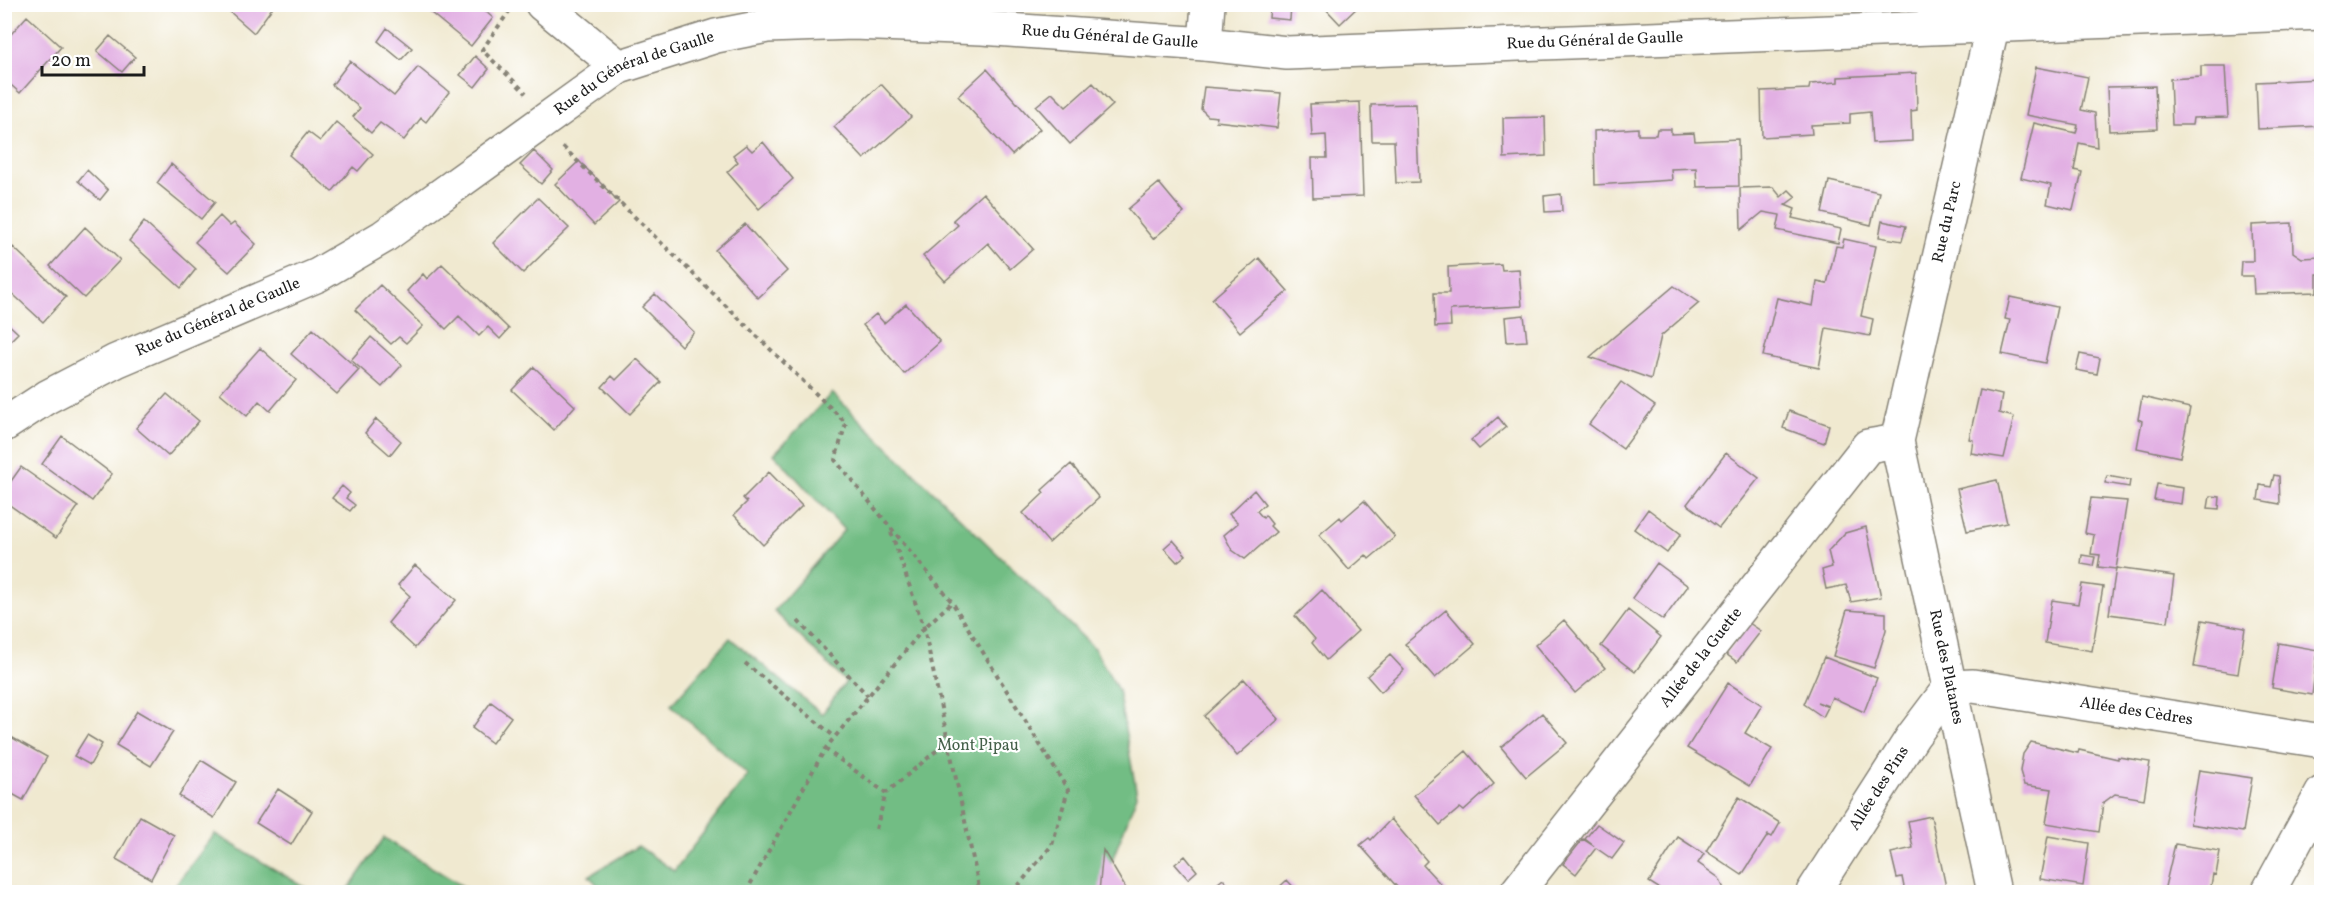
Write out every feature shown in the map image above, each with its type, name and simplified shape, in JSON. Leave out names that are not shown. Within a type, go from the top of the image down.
[{"type":"street","points":[[542,4],[619,67]]},
{"type":"street","points":[[1205,44],[1208,4]]},
{"type":"street","name":"Rue du Général de Gaulle","points":[[4,425],[47,397],[116,361],[318,275],[383,237],[619,67],[716,36],[767,26],[852,23],[982,28],[1205,44],[1287,53],[1995,15],[2322,13]]},
{"type":"street","name":"Rue du Parc","points":[[1897,441],[1995,15]]},
{"type":"street","name":"Rue des Platanes","points":[[1897,441],[1994,892]]},
{"type":"street","name":"Allée de la Guette","points":[[1517,892],[1868,446],[1897,441]]},
{"type":"street","name":"Allée des Cèdres","points":[[1950,687],[1973,686],[2322,741]]},
{"type":"street","name":"Allée des Pins","points":[[1813,892],[1913,736],[1950,687]]},
{"type":"street","points":[[2268,892],[2322,794]]},
{"type":"path","points":[[514,4],[482,50],[544,120],[846,423],[835,460],[952,602],[1068,790],[1052,845],[1013,892]]},
{"type":"path","points":[[890,528],[924,628],[980,892]]},
{"type":"path","points":[[746,892],[825,749],[924,628],[952,602]]},
{"type":"path","points":[[798,621],[868,696]]},
{"type":"path","points":[[745,663],[835,737]]},
{"type":"path","points":[[876,829],[886,793],[948,741]]},
{"type":"path","points":[[825,749],[886,793]]},
{"type":"green space","name":"Mont Pipau","points":[[832,393],[1094,648],[1118,690],[1137,795],[1100,892],[604,892],[589,876],[638,846],[674,871],[748,775],[671,705],[730,638],[822,714],[846,682],[774,611],[844,530],[774,454]]},
{"type":"green space","points":[[215,834],[313,892],[170,892]]},
{"type":"green space","points":[[384,838],[472,892],[346,892]]},
{"type":"building","points":[[221,4],[275,4],[254,33]]},
{"type":"building","points":[[420,4],[477,4],[493,18],[471,46]]},
{"type":"building","points":[[1270,4],[1291,4],[1290,20],[1269,18]]},
{"type":"building","points":[[1332,4],[1361,4],[1340,24],[1326,9]]},
{"type":"building","points":[[27,16],[61,47],[20,93],[4,79],[4,42]]},
{"type":"building","points":[[387,28],[412,48],[401,60],[378,41]]},
{"type":"building","points":[[110,36],[135,57],[122,72],[97,51]]},
{"type":"building","points":[[475,56],[489,69],[475,87],[460,75]]},
{"type":"building","points":[[350,61],[394,96],[418,67],[449,92],[426,122],[421,118],[404,140],[380,123],[371,133],[353,117],[360,108],[332,85]]},
{"type":"building","points":[[2201,66],[2225,66],[2228,117],[2193,118],[2192,125],[2172,125],[2170,79],[2201,77]]},
{"type":"building","points":[[2036,67],[2088,77],[2081,110],[2095,113],[2097,147],[2079,143],[2074,170],[2082,172],[2073,210],[2047,204],[2051,185],[2021,178],[2034,123],[2076,133],[2078,125],[2026,115]]},
{"type":"building","points":[[987,69],[1040,129],[1012,155],[958,96]]},
{"type":"building","points":[[1916,73],[1917,110],[1911,111],[1912,141],[1872,143],[1870,112],[1850,114],[1850,123],[1811,125],[1812,134],[1762,137],[1761,91],[1809,89],[1810,84],[1838,82],[1838,77]]},
{"type":"building","points":[[2319,79],[2321,126],[2258,129],[2256,82]]},
{"type":"building","points":[[1093,83],[1113,105],[1070,144],[1036,106],[1052,93],[1066,107]]},
{"type":"building","points":[[881,84],[911,117],[864,159],[834,127]]},
{"type":"building","points":[[2155,86],[2157,129],[2109,131],[2107,87]]},
{"type":"building","points":[[1204,87],[1281,93],[1277,128],[1216,121],[1217,117],[1208,116],[1201,109]]},
{"type":"building","points":[[1360,102],[1363,196],[1313,198],[1312,158],[1327,158],[1326,135],[1312,136],[1310,104]]},
{"type":"building","points":[[1416,104],[1419,182],[1396,183],[1394,141],[1372,141],[1371,105]]},
{"type":"building","points":[[1545,117],[1546,156],[1504,158],[1503,118]]},
{"type":"building","points":[[336,122],[373,154],[358,171],[353,167],[332,192],[289,155],[308,132],[320,141]]},
{"type":"building","points":[[1638,128],[1638,135],[1656,135],[1657,129],[1671,129],[1671,134],[1694,133],[1695,141],[1738,139],[1739,186],[1697,187],[1696,168],[1671,169],[1672,180],[1595,185],[1594,131]]},
{"type":"building","points":[[763,142],[793,179],[759,209],[727,172],[738,162],[733,155],[746,145],[752,151]]},
{"type":"building","points":[[534,151],[553,170],[541,184],[520,165]]},
{"type":"building","points":[[579,161],[619,202],[594,225],[555,184]]},
{"type":"building","points":[[171,164],[215,202],[201,219],[157,183]]},
{"type":"building","points":[[87,170],[108,190],[100,200],[78,181]]},
{"type":"building","points":[[1829,181],[1879,192],[1871,225],[1822,213]]},
{"type":"building","points":[[1159,183],[1184,213],[1153,239],[1128,209]]},
{"type":"building","points":[[1773,187],[1781,197],[1789,190],[1796,197],[1785,205],[1795,209],[1792,218],[1841,229],[1838,243],[1777,230],[1780,215],[1763,212],[1741,230],[1740,188]]},
{"type":"building","points":[[983,193],[1033,249],[1010,269],[988,243],[945,281],[923,256],[958,225],[953,220]]},
{"type":"building","points":[[1561,194],[1562,211],[1545,212],[1544,196]]},
{"type":"building","points":[[538,198],[569,228],[523,273],[493,243]]},
{"type":"building","points":[[220,216],[230,226],[234,223],[256,244],[229,272],[195,242]]},
{"type":"building","points":[[1882,221],[1906,226],[1902,241],[1879,237]]},
{"type":"building","points":[[144,222],[196,269],[181,288],[129,241]]},
{"type":"building","points":[[2292,223],[2293,252],[2302,258],[2322,257],[2322,274],[2317,274],[2317,292],[2254,294],[2253,276],[2240,276],[2241,261],[2253,261],[2252,225]]},
{"type":"building","points":[[745,224],[787,271],[758,298],[715,250]]},
{"type":"building","points":[[85,227],[120,260],[84,298],[50,266]]},
{"type":"building","points":[[1844,239],[1876,246],[1861,316],[1873,319],[1870,336],[1826,328],[1819,368],[1763,356],[1777,298],[1813,306],[1817,282],[1827,284],[1836,246],[1842,247]]},
{"type":"building","points":[[13,247],[66,297],[43,322],[4,286],[4,256]]},
{"type":"building","points":[[1259,258],[1288,291],[1240,332],[1212,299]]},
{"type":"building","points":[[442,264],[509,329],[500,339],[488,327],[479,336],[459,316],[446,329],[407,291],[423,274],[427,279]]},
{"type":"building","points":[[1501,264],[1502,270],[1519,269],[1522,306],[1450,310],[1451,326],[1435,327],[1434,293],[1449,293],[1448,267]]},
{"type":"building","points":[[380,285],[423,326],[406,343],[399,337],[391,344],[355,310]]},
{"type":"building","points":[[1674,286],[1699,303],[1661,336],[1651,379],[1590,357]]},
{"type":"building","points":[[655,294],[694,332],[681,346],[642,307]]},
{"type":"building","points":[[2010,297],[2057,307],[2045,363],[2002,354],[2010,320],[2005,319]]},
{"type":"building","points":[[906,304],[940,342],[904,374],[863,325],[876,314],[884,323]]},
{"type":"building","points":[[1524,315],[1527,341],[1507,342],[1505,317]]},
{"type":"building","points":[[4,320],[18,333],[4,347]]},
{"type":"building","points":[[313,329],[359,370],[337,394],[291,354]]},
{"type":"building","points":[[371,337],[402,365],[382,387],[351,360]]},
{"type":"building","points":[[260,348],[296,380],[270,411],[259,401],[247,416],[220,393]]},
{"type":"building","points":[[2080,354],[2100,358],[2097,374],[2076,370]]},
{"type":"building","points":[[637,359],[661,382],[630,414],[602,387],[612,376],[616,380]]},
{"type":"building","points":[[534,367],[575,406],[554,430],[512,390]]},
{"type":"building","points":[[1621,382],[1655,406],[1623,449],[1589,424]]},
{"type":"building","points":[[1980,390],[2002,395],[1999,413],[2014,417],[2004,458],[1971,453],[1973,440],[1969,439]]},
{"type":"building","points":[[167,394],[199,421],[168,456],[136,428]]},
{"type":"building","points":[[2142,397],[2190,408],[2180,457],[2137,448],[2142,421],[2138,419]]},
{"type":"building","points":[[1789,411],[1829,425],[1824,443],[1783,428]]},
{"type":"building","points":[[1498,417],[1506,427],[1479,449],[1471,440]]},
{"type":"building","points":[[376,419],[401,441],[390,455],[365,433]]},
{"type":"building","points":[[62,436],[112,474],[92,501],[42,464]]},
{"type":"building","points":[[1726,453],[1759,478],[1719,528],[1687,504]]},
{"type":"building","points":[[1071,464],[1099,498],[1049,543],[1023,513],[1044,493],[1042,490]]},
{"type":"building","points":[[21,467],[78,507],[56,538],[4,501],[4,491]]},
{"type":"building","points":[[769,472],[802,506],[763,545],[734,515],[747,502],[743,498]]},
{"type":"building","points":[[2274,475],[2279,476],[2280,504],[2258,500],[2260,485],[2271,487]]},
{"type":"building","points":[[2107,476],[2130,480],[2129,487],[2105,483]]},
{"type":"building","points":[[1997,480],[2007,523],[1967,531],[1957,489]]},
{"type":"building","points":[[2157,484],[2183,488],[2181,504],[2154,500]]},
{"type":"building","points":[[342,486],[350,493],[346,498],[355,505],[350,511],[332,498]]},
{"type":"building","points":[[1254,490],[1265,504],[1257,511],[1263,518],[1265,515],[1276,532],[1245,559],[1232,550],[1224,535],[1238,523],[1229,514]]},
{"type":"building","points":[[2210,496],[2220,497],[2219,509],[2208,508]]},
{"type":"building","points":[[2091,498],[2127,501],[2116,569],[2098,567],[2100,555],[2091,554],[2094,535],[2085,533]]},
{"type":"building","points":[[1364,501],[1395,537],[1369,559],[1366,555],[1349,570],[1319,535],[1340,517],[1342,520]]},
{"type":"building","points":[[1648,509],[1681,534],[1667,553],[1634,529]]},
{"type":"building","points":[[1866,527],[1881,597],[1851,602],[1846,585],[1826,589],[1822,570],[1832,567],[1828,551],[1845,533]]},
{"type":"building","points":[[1173,540],[1186,555],[1177,562],[1164,548]]},
{"type":"building","points":[[2082,555],[2095,557],[2093,566],[2081,564]]},
{"type":"building","points":[[1657,563],[1688,586],[1663,620],[1632,598]]},
{"type":"building","points":[[415,565],[456,600],[415,648],[388,623],[410,596],[398,585]]},
{"type":"building","points":[[2116,568],[2174,576],[2168,622],[2109,614]]},
{"type":"building","points":[[2082,584],[2103,587],[2092,651],[2045,643],[2052,600],[2078,604]]},
{"type":"building","points":[[1322,590],[1358,631],[1326,660],[1312,643],[1315,639],[1295,616]]},
{"type":"building","points":[[1446,610],[1475,644],[1435,678],[1405,644]]},
{"type":"building","points":[[1628,610],[1661,637],[1635,672],[1601,646]]},
{"type":"building","points":[[1847,610],[1886,613],[1886,630],[1874,668],[1833,656]]},
{"type":"building","points":[[1564,620],[1605,668],[1575,693],[1535,645]]},
{"type":"building","points":[[2202,620],[2245,628],[2238,674],[2194,667]]},
{"type":"building","points":[[1749,623],[1761,631],[1737,662],[1726,654]]},
{"type":"building","points":[[2279,643],[2318,650],[2312,695],[2272,688]]},
{"type":"building","points":[[1390,655],[1404,670],[1381,692],[1367,676]]},
{"type":"building","points":[[1824,657],[1877,678],[1864,712],[1832,697],[1828,706],[1817,702],[1828,707],[1823,717],[1804,704]]},
{"type":"building","points":[[1244,679],[1279,719],[1237,756],[1204,716]]},
{"type":"building","points":[[1728,683],[1762,705],[1745,733],[1772,749],[1750,786],[1687,748]]},
{"type":"building","points":[[491,702],[511,717],[492,743],[472,728]]},
{"type":"building","points":[[137,711],[173,732],[151,766],[116,745]]},
{"type":"building","points":[[1542,713],[1567,743],[1526,777],[1501,747]]},
{"type":"building","points":[[87,735],[102,744],[90,765],[74,756]]},
{"type":"building","points":[[11,737],[47,757],[23,800],[5,790],[5,749]]},
{"type":"building","points":[[2031,742],[2078,753],[2079,750],[2118,759],[2118,757],[2150,762],[2144,799],[2115,794],[2103,803],[2099,832],[2046,823],[2052,789],[2024,785],[2020,771],[2023,754]]},
{"type":"building","points":[[1466,751],[1494,784],[1464,811],[1460,808],[1440,825],[1414,795]]},
{"type":"building","points":[[201,760],[236,782],[214,818],[179,796]]},
{"type":"building","points":[[2199,770],[2252,778],[2243,832],[2190,824]]},
{"type":"building","points":[[278,789],[312,811],[291,845],[256,823]]},
{"type":"building","points":[[1739,797],[1780,823],[1772,837],[1768,835],[1742,875],[1706,851]]},
{"type":"building","points":[[140,816],[174,835],[151,879],[116,859]]},
{"type":"building","points":[[1931,816],[1947,892],[1905,892],[1902,877],[1897,878],[1891,853],[1913,848],[1908,821]]},
{"type":"building","points":[[1391,819],[1427,861],[1423,865],[1448,892],[1391,892],[1397,887],[1360,845],[1369,838],[1371,840]]},
{"type":"building","points":[[1597,824],[1624,843],[1612,859],[1596,848],[1576,874],[1563,864],[1583,839],[1594,846],[1585,839]]},
{"type":"building","points":[[2048,836],[2089,843],[2083,886],[2040,879]]},
{"type":"building","points":[[1678,837],[1704,854],[1698,863],[1719,878],[1724,889],[1722,892],[1665,892],[1649,882]]},
{"type":"building","points":[[2175,844],[2220,851],[2216,875],[2213,874],[2210,892],[2164,891]]},
{"type":"building","points":[[1103,850],[1128,892],[1099,892]]},
{"type":"building","points":[[1185,856],[1197,871],[1188,879],[1175,864]]},
{"type":"building","points":[[1223,879],[1234,892],[1216,892],[1212,888]]},
{"type":"building","points":[[1287,880],[1298,892],[1274,892]]}]
